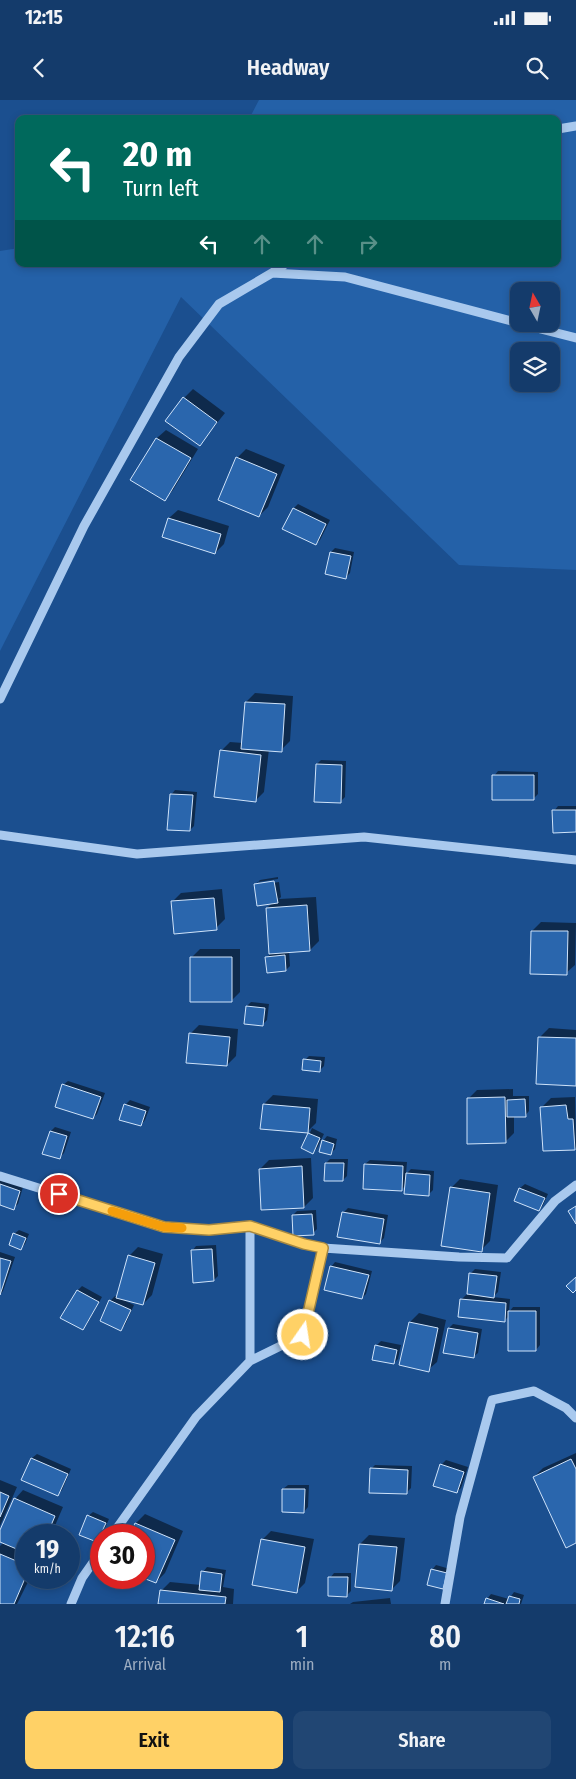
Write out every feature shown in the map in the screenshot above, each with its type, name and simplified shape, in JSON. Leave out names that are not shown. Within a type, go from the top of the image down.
[{"type":"street","points":[[561,128],[576,126]]},
{"type":"street","points":[[0,698],[84,526],[179,357],[220,304],[281,267]]},
{"type":"street","points":[[272,273],[344,278],[510,320]]},
{"type":"street","points":[[554,332],[576,338]]},
{"type":"street","points":[[0,836],[137,854],[364,837],[576,860]]},
{"type":"street","points":[[0,1176],[164,1227],[209,1230],[250,1226],[304,1244],[323,1248],[459,1257],[507,1258],[555,1201],[576,1185]]},
{"type":"street","points":[[250,1226],[250,1361]]},
{"type":"street","points":[[120,1524],[196,1417],[250,1361],[303,1335],[323,1248]]},
{"type":"street","points":[[445,1604],[460,1518],[492,1400],[534,1391],[566,1408],[576,1418]]},
{"type":"street","points":[[71,1604],[82,1578],[90,1567]]},
{"type":"shaded area","points":[[259,100],[576,100],[576,570],[459,565],[181,297],[0,651],[0,251],[15,249],[15,267],[561,267],[561,115],[251,115]]},
{"type":"building","points":[[183,397],[217,422],[200,446],[165,421]]},
{"type":"building","points":[[156,438],[191,458],[165,501],[130,480]]},
{"type":"building","points":[[236,457],[277,474],[259,517],[218,500]]},
{"type":"building","points":[[293,508],[326,524],[316,545],[282,529]]},
{"type":"building","points":[[168,518],[221,534],[215,554],[162,537]]},
{"type":"building","points":[[330,552],[351,556],[346,579],[325,574]]},
{"type":"building","points":[[245,702],[285,704],[282,752],[241,749]]},
{"type":"building","points":[[220,750],[261,755],[256,802],[214,797]]},
{"type":"building","points":[[316,764],[342,765],[341,803],[314,802]]},
{"type":"building","points":[[492,775],[534,775],[534,800],[492,800]]},
{"type":"building","points":[[170,794],[193,795],[190,831],[167,830]]},
{"type":"building","points":[[552,810],[576,810],[576,832],[553,833]]},
{"type":"building","points":[[274,881],[278,903],[257,906],[254,884]]},
{"type":"building","points":[[214,898],[217,930],[174,934],[171,901]]},
{"type":"building","points":[[307,905],[310,951],[269,954],[266,908]]},
{"type":"building","points":[[531,931],[568,931],[567,975],[530,974]]},
{"type":"building","points":[[285,955],[286,971],[267,973],[265,957]]},
{"type":"building","points":[[190,957],[232,957],[232,1002],[190,1002]]},
{"type":"building","points":[[246,1006],[265,1008],[263,1026],[244,1024]]},
{"type":"building","points":[[189,1033],[230,1037],[227,1066],[186,1063]]},
{"type":"building","points":[[538,1037],[576,1038],[576,1086],[536,1084]]},
{"type":"building","points":[[303,1059],[321,1061],[320,1072],[302,1070]]},
{"type":"building","points":[[62,1084],[101,1097],[93,1119],[55,1107]]},
{"type":"building","points":[[505,1097],[506,1143],[467,1144],[467,1098]]},
{"type":"building","points":[[525,1099],[526,1117],[507,1117],[507,1100]]},
{"type":"building","points":[[124,1104],[146,1111],[141,1126],[119,1120]]},
{"type":"building","points":[[263,1104],[310,1108],[308,1133],[260,1129]]},
{"type":"building","points":[[566,1105],[568,1119],[573,1119],[575,1150],[543,1151],[540,1107]]},
{"type":"building","points":[[50,1131],[67,1136],[60,1159],[42,1154]]},
{"type":"building","points":[[308,1133],[320,1138],[313,1154],[301,1148]]},
{"type":"building","points":[[322,1140],[334,1144],[331,1155],[319,1152]]},
{"type":"building","points":[[325,1163],[344,1163],[343,1181],[324,1181]]},
{"type":"building","points":[[364,1164],[403,1166],[402,1191],[363,1189]]},
{"type":"building","points":[[302,1166],[304,1208],[261,1210],[259,1169]]},
{"type":"building","points":[[406,1173],[430,1175],[429,1196],[404,1194]]},
{"type":"building","points":[[0,1184],[20,1191],[14,1210],[0,1205]]},
{"type":"building","points":[[450,1187],[490,1193],[482,1252],[441,1246]]},
{"type":"building","points":[[519,1188],[545,1198],[539,1211],[514,1201]]},
{"type":"building","points":[[576,1206],[576,1224],[568,1211]]},
{"type":"building","points":[[342,1212],[384,1219],[380,1244],[337,1237]]},
{"type":"building","points":[[312,1214],[314,1235],[293,1236],[292,1215]]},
{"type":"building","points":[[13,1233],[26,1238],[21,1250],[9,1245]]},
{"type":"building","points":[[212,1249],[214,1281],[193,1283],[191,1250]]},
{"type":"building","points":[[128,1255],[155,1263],[143,1305],[116,1298]]},
{"type":"building","points":[[0,1258],[11,1261],[0,1295]]},
{"type":"building","points":[[330,1266],[369,1275],[362,1299],[324,1290]]},
{"type":"building","points":[[469,1273],[497,1276],[494,1298],[467,1294]]},
{"type":"building","points":[[576,1277],[576,1290],[573,1293],[566,1286]]},
{"type":"building","points":[[77,1290],[99,1302],[83,1330],[60,1318]]},
{"type":"building","points":[[460,1299],[506,1303],[505,1322],[458,1317]]},
{"type":"building","points":[[109,1300],[131,1310],[121,1331],[100,1321]]},
{"type":"building","points":[[508,1311],[536,1311],[536,1351],[508,1351]]},
{"type":"building","points":[[409,1322],[438,1328],[429,1372],[399,1365]]},
{"type":"building","points":[[448,1328],[478,1333],[474,1358],[443,1353]]},
{"type":"building","points":[[375,1345],[397,1350],[394,1364],[372,1360]]},
{"type":"building","points":[[31,1458],[68,1474],[58,1496],[21,1480]]},
{"type":"building","points":[[571,1459],[576,1469],[576,1543],[566,1548],[533,1477]]},
{"type":"building","points":[[440,1464],[464,1472],[457,1493],[433,1486]]},
{"type":"building","points":[[370,1468],[408,1470],[407,1494],[369,1493]]},
{"type":"building","points":[[282,1489],[305,1489],[304,1513],[282,1512]]},
{"type":"building","points":[[0,1492],[9,1496],[0,1517]]},
{"type":"building","points":[[14,1498],[55,1516],[52,1524],[15,1524],[15,1548],[0,1542],[0,1530]]},
{"type":"building","points":[[87,1515],[106,1523],[90,1524],[90,1539],[80,1535]]},
{"type":"building","points":[[155,1532],[175,1540],[155,1583]]},
{"type":"building","points":[[261,1539],[305,1547],[297,1593],[252,1585]]},
{"type":"building","points":[[359,1544],[397,1547],[392,1591],[355,1587]]},
{"type":"building","points":[[0,1554],[15,1560],[15,1589],[20,1589],[14,1604],[0,1604]]},
{"type":"building","points":[[431,1569],[447,1573],[443,1589],[427,1585]]},
{"type":"building","points":[[201,1571],[222,1574],[220,1592],[199,1590]]},
{"type":"building","points":[[328,1577],[348,1577],[347,1597],[328,1596]]},
{"type":"building","points":[[160,1590],[226,1597],[225,1604],[158,1604]]},
{"type":"building","points":[[509,1596],[520,1599],[519,1604],[506,1604]]},
{"type":"building","points":[[486,1598],[504,1604],[484,1604]]},
{"type":"slow traffic","points":[[112,1211],[164,1227],[182,1228]]},
{"type":"route","points":[[59,1194],[164,1227],[209,1230],[250,1226],[304,1244],[323,1248],[303,1335]]}]
